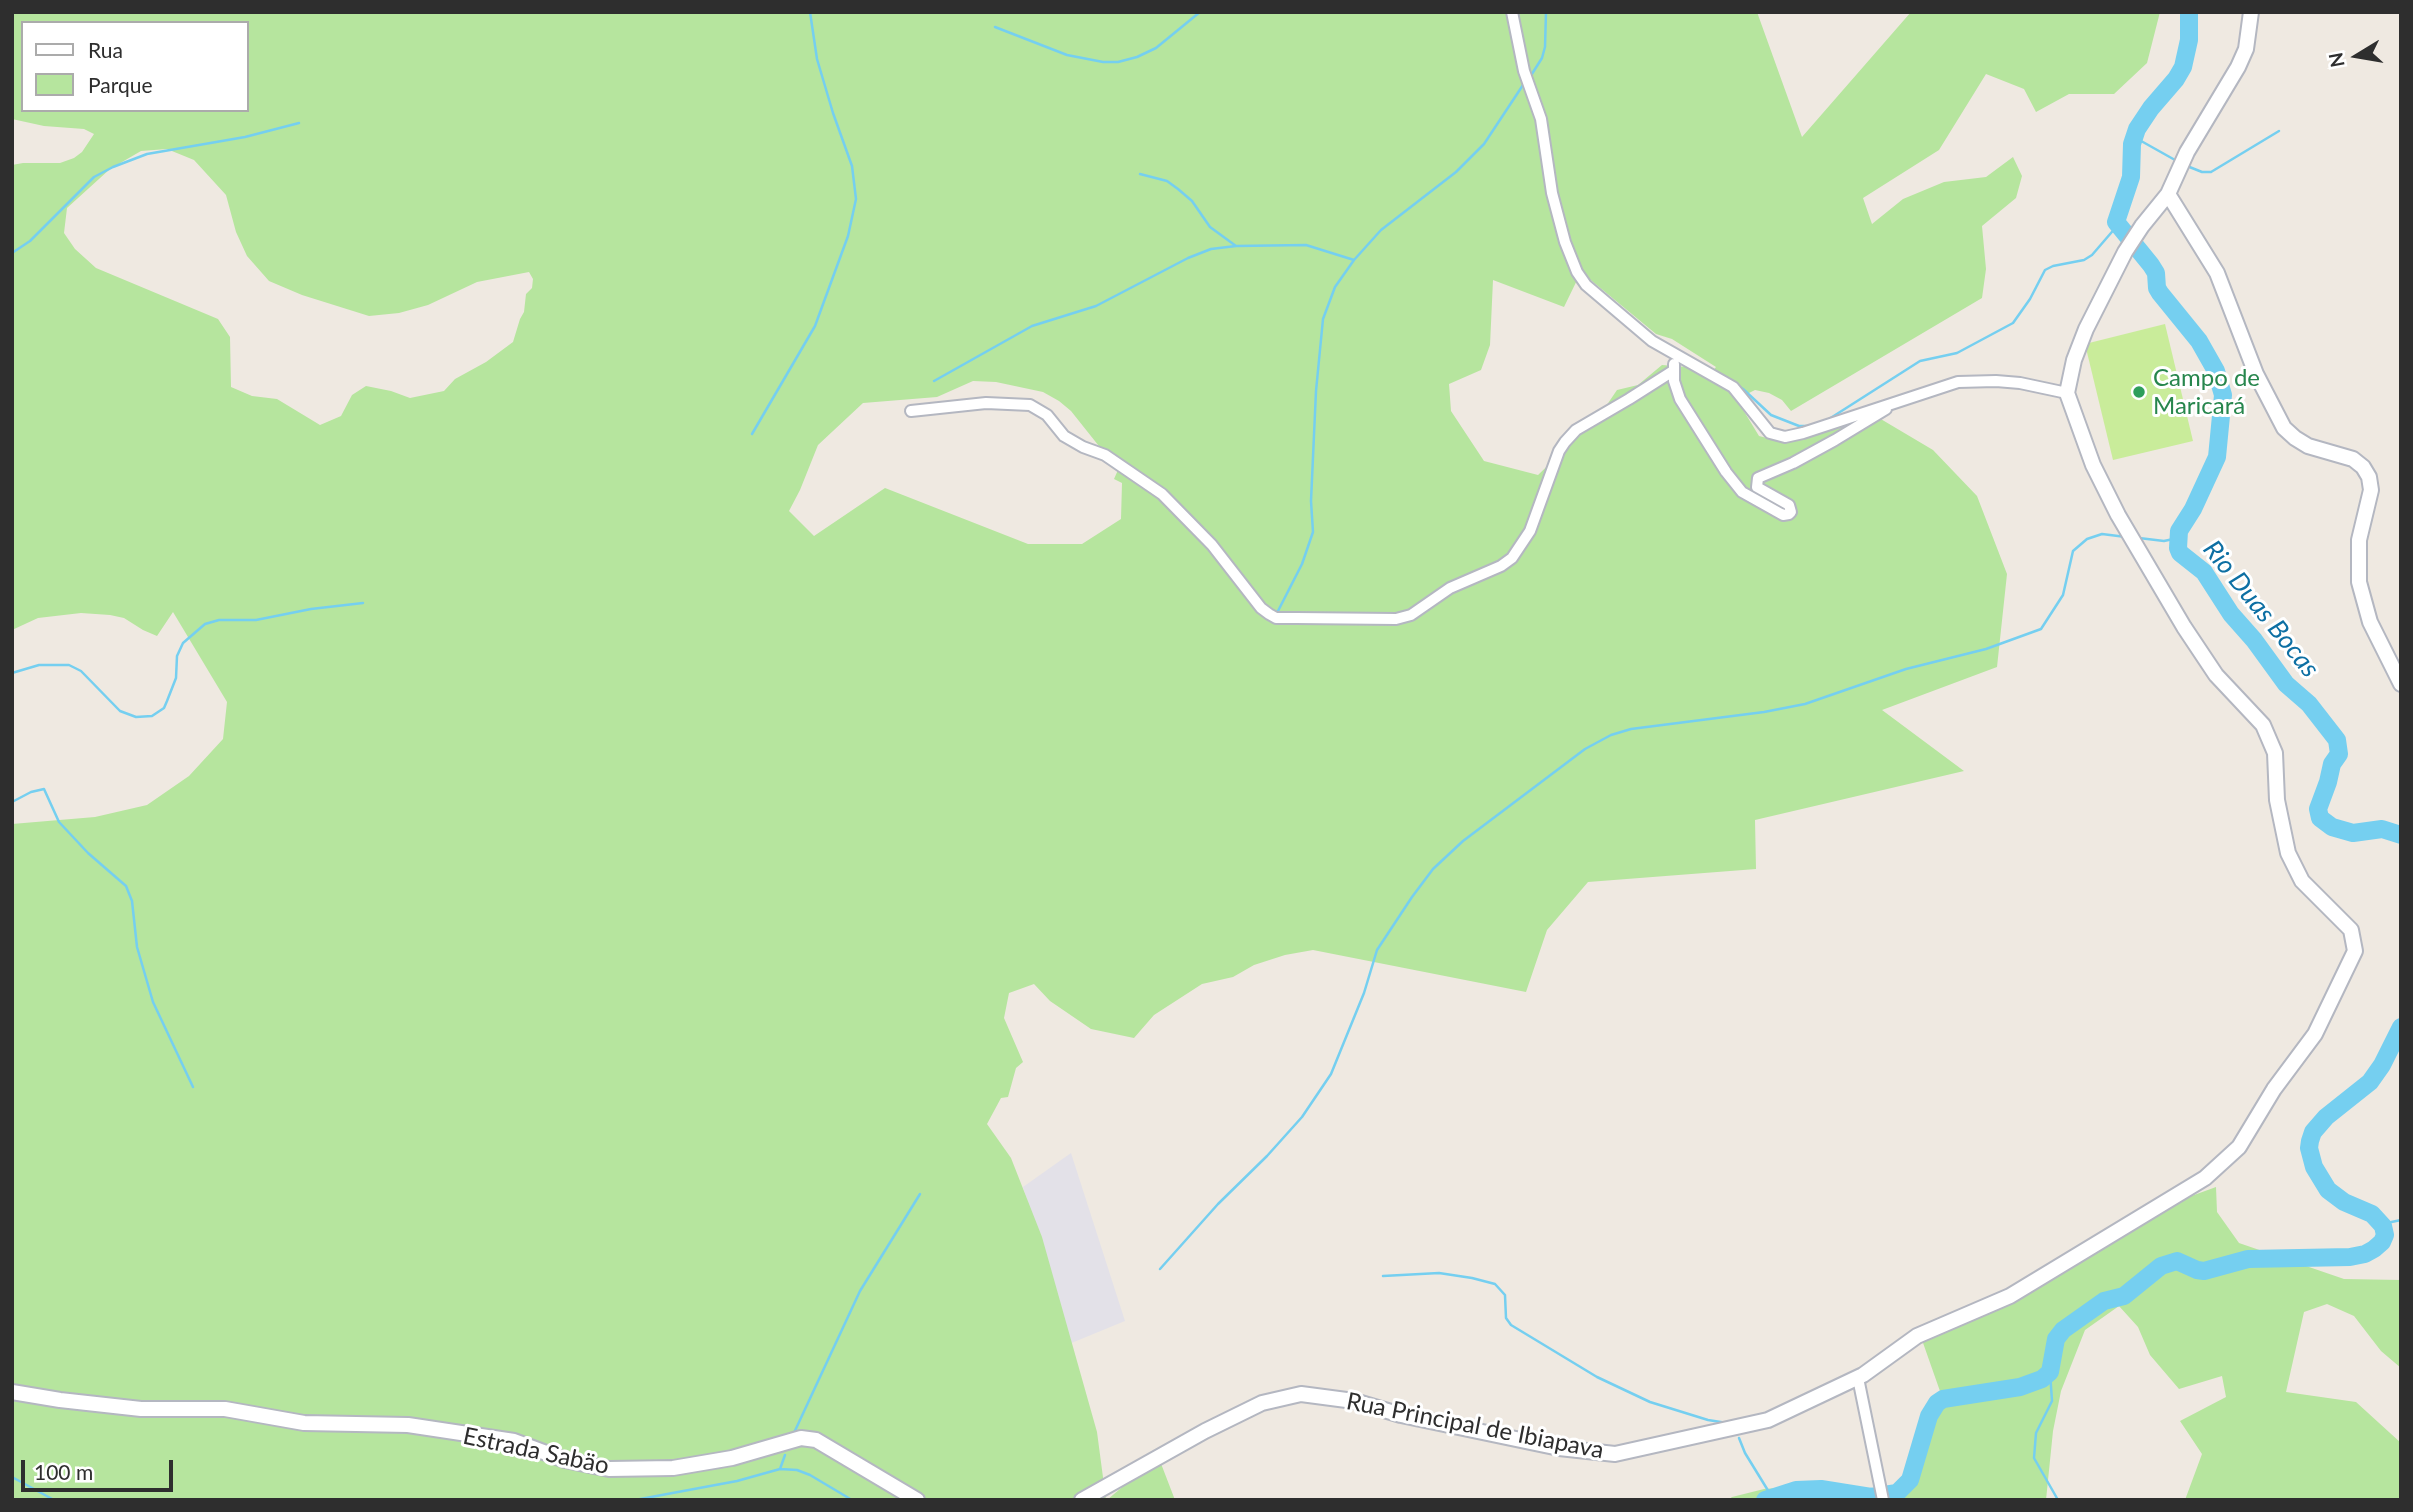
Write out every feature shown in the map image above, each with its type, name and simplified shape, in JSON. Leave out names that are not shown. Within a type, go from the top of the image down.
[{"type":"street","points":[[1512,12],[1524,71],[1541,119],[1552,193],[1565,242],[1577,272],[1586,285],[1651,341],[1733,387],[1766,430],[1777,436],[1803,433],[1946,385],[1971,381],[2020,383],[2067,393],[2074,360],[2086,329],[2125,252],[2168,194],[2187,152],[2238,67],[2250,33],[2251,12]]},
{"type":"street","points":[[2168,194],[2217,273],[2256,374],[2284,428],[2308,446],[2353,459],[2363,467],[2369,477],[2371,490],[2359,540],[2359,582],[2370,622],[2401,684]]},
{"type":"street","points":[[1678,358],[1673,371],[1680,399],[1726,472],[1742,492],[1787,515],[1791,512],[1789,505],[1757,487],[1759,478],[1852,431],[1894,403]]},
{"type":"street","points":[[911,411],[986,403],[1030,405],[1047,415],[1064,436],[1105,455],[1162,494],[1212,545],[1261,608],[1269,614],[1276,618],[1396,618],[1411,615],[1450,588],[1501,566],[1512,558],[1530,531],[1559,451],[1565,442],[1576,430],[1673,371]]},
{"type":"street","name":"Rua Principal de Ibiapava","points":[[1083,1500],[1262,1403],[1301,1394],[1354,1401],[1401,1415],[1559,1448],[1615,1454],[1768,1420],[1858,1378],[1917,1336],[2010,1296],[2205,1178],[2239,1147],[2274,1090],[2315,1034],[2355,951],[2351,930],[2302,881],[2288,853],[2277,800],[2275,753],[2263,725],[2216,675],[2126,529],[2093,465],[2067,393]]},
{"type":"street","points":[[1858,1378],[1883,1497]]},
{"type":"street","name":"Estrada Sabäo","points":[[12,1392],[141,1409],[225,1409],[303,1423],[408,1425],[514,1441],[565,1460],[610,1469],[673,1468],[732,1458],[800,1438],[816,1440],[917,1500]]},
{"type":"shaded area","points":[[1071,1153],[1125,1321],[1069,1344],[1023,1187]]},
{"type":"green space","points":[[12,12],[1757,12],[1802,137],[1911,12],[2160,12],[2147,63],[2114,94],[2069,94],[2036,112],[2024,89],[1986,74],[1939,150],[1863,198],[1872,224],[1903,199],[1944,182],[1986,177],[2013,157],[2022,176],[2016,198],[1982,226],[1986,269],[1982,298],[1791,411],[1782,400],[1769,393],[1755,390],[1741,397],[1742,408],[1759,436],[1779,441],[1805,437],[1874,415],[1933,450],[1977,496],[2007,574],[1997,667],[1882,710],[1964,771],[1755,820],[1756,869],[1588,882],[1547,930],[1526,992],[1313,950],[1285,955],[1254,965],[1233,977],[1202,984],[1154,1015],[1134,1038],[1091,1029],[1050,1001],[1034,984],[1009,993],[1004,1018],[1023,1062],[1016,1068],[1008,1097],[1001,1098],[987,1124],[1011,1158],[1042,1237],[1097,1432],[1106,1500],[12,1500],[12,824],[95,817],[147,805],[189,776],[223,739],[227,702],[173,612],[157,636],[124,618],[81,613],[38,618],[12,630],[12,165],[60,163],[74,158],[82,152],[94,134],[84,129],[44,126],[12,119]],"holes":[[[167,149],[194,160],[226,195],[236,232],[247,256],[269,281],[302,295],[369,316],[399,313],[428,305],[477,282],[529,272],[533,279],[532,288],[526,294],[524,312],[513,342],[486,362],[455,379],[444,391],[410,398],[366,386],[352,395],[341,416],[320,425],[277,399],[252,396],[231,387],[230,337],[218,319],[96,268],[75,249],[64,233],[67,208],[110,169],[141,151]],[[1581,272],[1656,334],[1672,339],[1716,367],[1710,374],[1688,367],[1662,365],[1638,385],[1617,390],[1600,415],[1538,475],[1484,461],[1451,411],[1449,384],[1481,370],[1490,345],[1493,280],[1564,307]],[[973,381],[996,382],[1043,392],[1071,411],[1118,470],[1114,479],[1122,483],[1121,519],[1082,544],[1028,544],[885,488],[814,536],[789,511],[818,445],[863,403],[937,397]]]},
{"type":"green space","name":"Campo de Maricará","points":[[2165,324],[2193,441],[2113,460],[2085,344]]},
{"type":"green space","points":[[2216,1187],[2217,1212],[2239,1243],[2344,1279],[2401,1280],[2401,1368],[2381,1351],[2354,1316],[2327,1304],[2304,1312],[2286,1392],[2356,1402],[2401,1443],[2401,1500],[2185,1500],[2202,1454],[2180,1421],[2226,1397],[2222,1376],[2179,1389],[2150,1355],[2138,1327],[2119,1306],[2085,1330],[2061,1391],[2053,1431],[2046,1500],[1728,1500],[1764,1489],[1802,1486],[1824,1493],[1888,1487],[1907,1481],[1941,1394],[1922,1340],[2153,1210]]},
{"type":"green space","points":[[1160,1461],[1175,1500],[1107,1500],[1127,1483]]},
{"type":"waterway","points":[[752,434],[815,326],[848,236],[856,199],[852,166],[817,59],[810,12]]},
{"type":"waterway","points":[[995,27],[1067,55],[1118,62],[1156,48],[1200,12]]},
{"type":"waterway","points":[[1530,77],[1542,58],[1545,47],[1546,12]]},
{"type":"waterway","name":"Rio Duas Bocas","points":[[2189,12],[2189,40],[2183,67],[2137,129],[2132,144],[2131,177],[2116,222],[2156,273],[2160,293],[2199,341],[2216,371],[2223,395],[2217,457],[2193,509],[2179,531],[2178,548],[2180,553],[2204,572],[2231,614],[2286,684],[2309,704],[2337,740],[2339,754],[2332,764],[2318,809],[2320,818],[2332,827],[2353,833],[2382,829],[2401,835]]},
{"type":"waterway","points":[[1278,611],[1302,564],[1313,532],[1311,501],[1316,391],[1323,319],[1335,287],[1354,260],[1381,230],[1456,172],[1484,144],[1523,85]]},
{"type":"waterway","points":[[12,253],[30,241],[94,177],[113,167],[147,154],[245,137],[299,123]]},
{"type":"waterway","points":[[2187,166],[2202,172],[2211,172],[2279,131]]},
{"type":"waterway","points":[[2134,137],[2175,160]]},
{"type":"waterway","points":[[1140,174],[1167,181],[1178,189],[1192,201],[1210,227],[1236,246]]},
{"type":"waterway","points":[[1829,419],[1920,361],[1957,353],[2013,323],[2030,299],[2045,270],[2084,260],[2092,255],[2117,226]]},
{"type":"waterway","points":[[934,381],[1032,326],[1096,306],[1188,258],[1211,249],[1306,245],[1354,260]]},
{"type":"waterway","points":[[1722,375],[1743,389],[1771,415],[1799,426],[1810,426]]},
{"type":"waterway","points":[[1160,1269],[1302,1117],[1331,1074],[1364,993],[1377,950],[1433,869],[1463,841],[1585,749],[1611,735],[1631,729],[1805,704],[1906,669],[1986,649],[2041,629],[2063,595],[2073,551],[2087,539],[2102,534],[2126,537]]},
{"type":"waterway","points":[[2139,538],[2164,541],[2178,538]]},
{"type":"waterway","points":[[12,673],[39,665],[69,665],[81,671],[120,711],[136,717],[152,716],[164,708],[167,701],[176,678],[177,656],[183,643],[205,624],[219,620],[256,620],[311,609],[363,603]]},
{"type":"waterway","points":[[12,802],[31,792],[44,789],[59,822],[88,853],[126,886],[132,901],[137,947],[153,1002],[193,1087]]},
{"type":"waterway","name":"Rio Duas Bocas","points":[[1765,1500],[1796,1490],[1821,1489],[1871,1497],[1897,1493],[1910,1480],[1929,1416],[1937,1403],[1943,1399],[2020,1387],[2042,1379],[2050,1372],[2056,1339],[2063,1330],[2104,1301],[2124,1296],[2161,1266],[2177,1261],[2204,1271],[2248,1259],[2350,1257],[2374,1249],[2385,1235],[2383,1226],[2372,1214],[2344,1202],[2328,1190],[2314,1167],[2309,1148],[2313,1132],[2326,1117],[2370,1082],[2382,1065],[2401,1027]]},
{"type":"waterway","points":[[793,1435],[860,1291],[920,1194]]},
{"type":"waterway","points":[[2382,1224],[2401,1220]]},
{"type":"waterway","points":[[1383,1276],[1439,1273],[1495,1284],[1505,1295],[1506,1318],[1511,1325],[1597,1377],[1650,1402],[1708,1420],[1727,1423]]},
{"type":"waterway","points":[[2050,1372],[2052,1401],[2036,1433],[2034,1458],[2058,1500]]},
{"type":"waterway","points":[[1739,1438],[1772,1497]]},
{"type":"waterway","points":[[780,1469],[785,1455]]},
{"type":"waterway","points":[[635,1500],[737,1481],[780,1469],[797,1470],[810,1475],[852,1500]]},
{"type":"waterway","points":[[12,1477],[54,1500]]},
{"type":"place","name":"Campo de Maricará","points":[[2139,392]]}]
